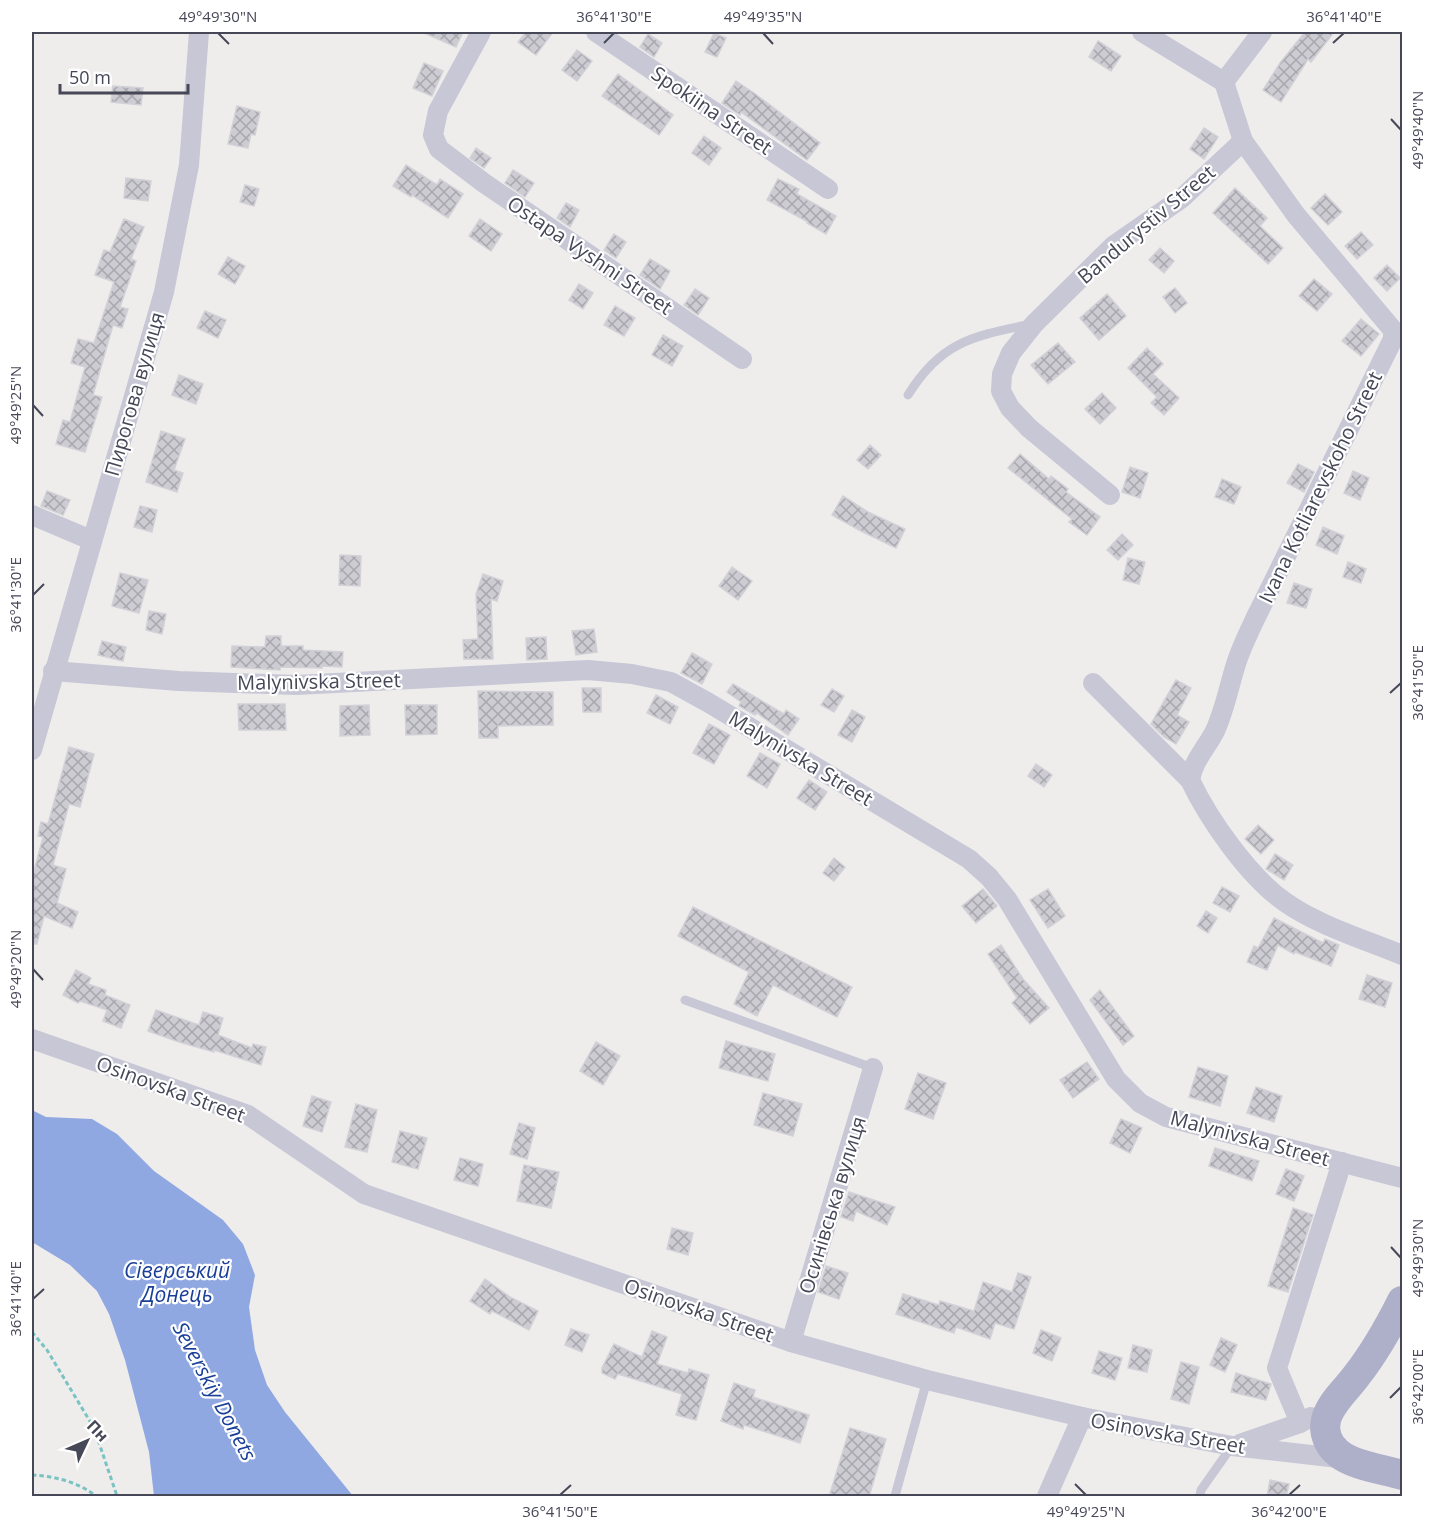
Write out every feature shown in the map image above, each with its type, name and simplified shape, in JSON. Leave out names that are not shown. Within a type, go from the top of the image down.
[{"type":"main road","points":[[1347,1459],[1336,1452],[1329,1442],[1324,1430],[1326,1418],[1332,1406],[1384,1337],[1402,1301]]},
{"type":"main road","name":"Osinovska Street","points":[[1347,1459],[1402,1475]]},
{"type":"street","name":"Пирогова вулиця","points":[[32,750],[164,292],[189,165],[199,32]]},
{"type":"street","name":"Ostapa Vyshni Street","points":[[481,32],[438,111],[433,135],[439,149],[484,183],[742,359]]},
{"type":"street","name":"Spokiina Street","points":[[596,32],[828,189]]},
{"type":"street","points":[[1142,32],[1224,82],[1262,32]]},
{"type":"street","name":"Ivana Kotliarevskoho Street","points":[[1190,780],[1198,758],[1215,732],[1225,706],[1236,662],[1256,617],[1393,339],[1393,330],[1296,215],[1243,141],[1224,82]]},
{"type":"street","name":"Bandurystiv Street","points":[[1110,495],[1029,428],[1010,408],[1001,391],[1002,374],[1011,353],[1034,324],[1113,246],[1182,198],[1243,141]]},
{"type":"street","points":[[32,515],[91,540]]},
{"type":"street","name":"Malynivska Street","points":[[53,671],[179,681],[296,685],[588,670],[632,674],[671,682],[969,859],[989,877],[1007,899],[1116,1079],[1140,1103],[1166,1117],[1402,1178]]},
{"type":"street","points":[[1093,683],[1190,780],[1199,800],[1246,865],[1266,887],[1286,903],[1310,917],[1402,955]]},
{"type":"street","name":"Osinovska Street","points":[[32,1039],[248,1115],[364,1194],[791,1342],[927,1380],[1082,1418],[1232,1446],[1347,1459]]},
{"type":"street","name":"Осинівська вулиця","points":[[791,1342],[873,1068]]},
{"type":"street","points":[[1300,1423],[1277,1368],[1342,1162]]},
{"type":"street","points":[[1232,1446],[1300,1423],[1332,1406]]},
{"type":"street","points":[[1047,1497],[1082,1418]]},
{"type":"lane","points":[[908,395],[921,374],[940,355],[978,335],[1034,324]]},
{"type":"lane","points":[[685,1000],[873,1068]]},
{"type":"lane","points":[[895,1497],[927,1380]]},
{"type":"lane","points":[[1200,1497],[1201,1490],[1232,1446]]},
{"type":"path","points":[[32,1332],[47,1350],[94,1428],[117,1497]]},
{"type":"path","points":[[32,1475],[49,1476],[86,1489],[96,1497]]},
{"type":"water","name":"Сіверський Донець","points":[[32,1110],[46,1117],[92,1119],[117,1134],[154,1171],[223,1220],[243,1244],[255,1275],[249,1307],[255,1350],[267,1385],[285,1412],[353,1496],[154,1496],[149,1452],[125,1360],[109,1314],[97,1291],[70,1265],[32,1242]]},
{"type":"building","points":[[422,32],[463,32],[456,47]]},
{"type":"building","points":[[526,32],[553,32],[536,55],[518,42]]},
{"type":"building","points":[[1305,32],[1334,32],[1311,62],[1308,59],[1281,102],[1263,90],[1280,63]]},
{"type":"building","points":[[714,33],[726,38],[717,57],[705,52]]},
{"type":"building","points":[[648,34],[662,43],[654,57],[640,47]]},
{"type":"building","points":[[1098,41],[1121,56],[1111,71],[1089,57]]},
{"type":"building","points":[[577,50],[592,61],[577,81],[562,70]]},
{"type":"building","points":[[424,63],[443,71],[432,96],[413,88]]},
{"type":"building","points":[[618,74],[673,115],[659,135],[602,96]]},
{"type":"building","points":[[736,81],[820,143],[807,160],[741,112],[740,115],[722,103]]},
{"type":"building","points":[[113,86],[143,88],[141,105],[111,102]]},
{"type":"building","points":[[237,106],[260,112],[255,135],[251,134],[248,148],[228,144]]},
{"type":"building","points":[[1204,128],[1218,137],[1204,159],[1190,149]]},
{"type":"building","points":[[704,136],[721,148],[709,165],[692,153]]},
{"type":"building","points":[[476,148],[491,158],[484,168],[470,158]]},
{"type":"building","points":[[406,165],[437,185],[440,179],[463,194],[448,218],[393,186]]},
{"type":"building","points":[[513,170],[534,183],[525,197],[505,183]]},
{"type":"building","points":[[126,178],[151,181],[148,201],[124,198]]},
{"type":"building","points":[[778,179],[799,189],[797,194],[836,216],[826,234],[767,200]]},
{"type":"building","points":[[245,185],[259,189],[254,206],[240,202]]},
{"type":"building","points":[[1235,188],[1267,218],[1260,226],[1283,248],[1268,264],[1213,213]]},
{"type":"building","points":[[1325,194],[1342,212],[1328,225],[1311,208]]},
{"type":"building","points":[[566,203],[579,210],[570,227],[557,218]]},
{"type":"building","points":[[124,219],[144,227],[131,259],[136,261],[120,307],[128,309],[122,328],[113,325],[93,395],[102,397],[85,452],[56,444],[63,420],[70,422],[85,367],[71,363],[78,339],[94,343],[114,282],[95,275],[104,250],[110,252]]},
{"type":"building","points":[[480,219],[502,234],[491,251],[469,236]]},
{"type":"building","points":[[1361,232],[1373,245],[1357,259],[1345,246]]},
{"type":"building","points":[[614,234],[626,242],[616,258],[604,250]]},
{"type":"building","points":[[1160,248],[1174,261],[1164,273],[1149,260]]},
{"type":"building","points":[[228,257],[245,266],[235,284],[218,274]]},
{"type":"building","points":[[650,259],[670,271],[660,289],[640,275]]},
{"type":"building","points":[[1387,265],[1400,278],[1387,291],[1374,278]]},
{"type":"building","points":[[1314,279],[1332,294],[1317,311],[1299,296]]},
{"type":"building","points":[[579,284],[593,293],[583,309],[569,300]]},
{"type":"building","points":[[1175,288],[1187,303],[1175,313],[1163,297]]},
{"type":"building","points":[[695,289],[709,298],[698,315],[684,305]]},
{"type":"building","points":[[1107,294],[1126,316],[1099,340],[1080,318]]},
{"type":"building","points":[[615,306],[635,318],[624,336],[604,325]]},
{"type":"building","points":[[205,311],[226,320],[218,338],[197,328]]},
{"type":"building","points":[[1361,319],[1379,334],[1361,356],[1342,341]]},
{"type":"building","points":[[663,335],[683,346],[672,366],[652,355]]},
{"type":"building","points":[[1058,343],[1075,362],[1048,384],[1031,365]]},
{"type":"building","points":[[1147,348],[1163,364],[1153,374],[1179,398],[1164,415],[1151,403],[1157,397],[1128,368]]},
{"type":"building","points":[[179,375],[203,384],[196,404],[172,395]]},
{"type":"building","points":[[1102,393],[1116,408],[1100,424],[1085,409]]},
{"type":"building","points":[[161,431],[185,439],[174,470],[183,473],[177,492],[146,482]]},
{"type":"building","points":[[870,445],[881,455],[868,469],[857,460]]},
{"type":"building","points":[[1020,454],[1049,479],[1051,476],[1068,489],[1066,492],[1100,517],[1087,535],[1069,522],[1072,519],[1008,468]]},
{"type":"building","points":[[1298,464],[1314,472],[1304,492],[1287,483]]},
{"type":"building","points":[[1130,467],[1148,473],[1140,498],[1122,492]]},
{"type":"building","points":[[1353,471],[1369,478],[1360,500],[1344,493]]},
{"type":"building","points":[[1222,479],[1241,487],[1234,504],[1215,497]]},
{"type":"building","points":[[47,491],[70,500],[63,515],[41,506]]},
{"type":"building","points":[[843,496],[868,512],[905,529],[896,548],[832,515]]},
{"type":"building","points":[[140,506],[157,510],[152,532],[134,527]]},
{"type":"building","points":[[1323,527],[1344,536],[1337,554],[1316,545]]},
{"type":"building","points":[[1122,534],[1133,545],[1118,560],[1107,550]]},
{"type":"building","points":[[340,555],[361,556],[360,586],[339,585]]},
{"type":"building","points":[[1128,558],[1145,562],[1139,584],[1123,580]]},
{"type":"building","points":[[1348,562],[1366,569],[1361,583],[1343,577]]},
{"type":"building","points":[[732,567],[752,581],[738,600],[719,586]]},
{"type":"building","points":[[120,573],[148,580],[139,613],[112,606]]},
{"type":"building","points":[[483,574],[503,581],[497,601],[491,599],[493,659],[464,659],[463,640],[478,639],[476,594]]},
{"type":"building","points":[[1294,583],[1312,589],[1306,608],[1287,603]]},
{"type":"building","points":[[149,611],[166,614],[162,634],[146,630]]},
{"type":"building","points":[[594,629],[597,652],[576,655],[572,631]]},
{"type":"building","points":[[266,636],[281,636],[281,646],[303,646],[303,650],[343,652],[342,667],[280,667],[280,670],[231,667],[232,646],[265,647]]},
{"type":"building","points":[[546,637],[547,659],[527,660],[526,638]]},
{"type":"building","points":[[102,641],[126,647],[123,661],[98,655]]},
{"type":"building","points":[[692,653],[712,664],[702,684],[681,673]]},
{"type":"building","points":[[1176,680],[1191,688],[1177,715],[1189,722],[1176,744],[1164,737],[1151,724]]},
{"type":"building","points":[[733,684],[784,714],[786,710],[799,719],[788,735],[757,713],[755,715],[739,706],[741,702],[727,692]]},
{"type":"building","points":[[582,688],[601,688],[601,712],[583,712]]},
{"type":"building","points":[[832,689],[844,696],[834,712],[821,705]]},
{"type":"building","points":[[478,691],[553,692],[553,725],[498,726],[498,738],[479,738]]},
{"type":"building","points":[[656,695],[678,707],[670,724],[647,713]]},
{"type":"building","points":[[238,704],[285,704],[286,730],[239,730]]},
{"type":"building","points":[[369,705],[370,735],[340,736],[340,706]]},
{"type":"building","points":[[405,705],[437,705],[437,734],[406,735]]},
{"type":"building","points":[[852,710],[865,717],[852,742],[838,735]]},
{"type":"building","points":[[709,724],[730,735],[714,764],[693,753]]},
{"type":"building","points":[[69,747],[94,754],[80,807],[69,804],[53,865],[66,869],[57,903],[78,912],[72,928],[44,916],[37,944],[32,944],[32,878],[43,837],[38,836],[41,822],[48,824]]},
{"type":"building","points":[[760,753],[780,764],[767,788],[747,776]]},
{"type":"building","points":[[1036,764],[1052,775],[1044,787],[1028,776]]},
{"type":"building","points":[[809,780],[827,792],[815,810],[797,798]]},
{"type":"building","points":[[1258,825],[1274,840],[1261,854],[1245,839]]},
{"type":"building","points":[[1275,854],[1293,865],[1284,880],[1266,869]]},
{"type":"building","points":[[834,858],[845,867],[834,881],[823,873]]},
{"type":"building","points":[[1222,887],[1239,896],[1230,912],[1213,903]]},
{"type":"building","points":[[983,889],[997,906],[976,923],[962,906]]},
{"type":"building","points":[[1048,889],[1065,916],[1048,928],[1030,900]]},
{"type":"building","points":[[693,907],[852,987],[837,1017],[773,985],[757,1016],[734,1004],[749,972],[678,936]]},
{"type":"building","points":[[1206,911],[1217,918],[1208,933],[1197,926]]},
{"type":"building","points":[[1274,918],[1323,943],[1325,939],[1339,945],[1331,966],[1295,952],[1294,954],[1278,945],[1267,970],[1247,962],[1254,946],[1258,948]]},
{"type":"building","points":[[1001,945],[1023,979],[1049,1008],[1030,1024],[1012,1003],[1017,998],[988,954]]},
{"type":"building","points":[[76,970],[91,978],[88,984],[106,990],[105,995],[130,1005],[121,1028],[103,1021],[107,1010],[80,1001],[78,1003],[63,995]]},
{"type":"building","points":[[1367,975],[1392,983],[1385,1007],[1359,999]]},
{"type":"building","points":[[1100,990],[1134,1036],[1123,1045],[1090,1000]]},
{"type":"building","points":[[156,1010],[199,1025],[203,1012],[223,1018],[218,1035],[252,1048],[253,1044],[266,1047],[261,1065],[148,1031]]},
{"type":"building","points":[[726,1041],[775,1054],[768,1081],[719,1068]]},
{"type":"building","points":[[596,1042],[620,1056],[603,1085],[580,1071]]},
{"type":"building","points":[[1087,1062],[1099,1079],[1073,1098],[1060,1080]]},
{"type":"building","points":[[1198,1067],[1228,1076],[1220,1106],[1189,1097]]},
{"type":"building","points":[[918,1073],[946,1083],[933,1119],[905,1109]]},
{"type":"building","points":[[1256,1087],[1282,1096],[1274,1122],[1247,1113]]},
{"type":"building","points":[[763,1093],[802,1104],[793,1136],[754,1125]]},
{"type":"building","points":[[312,1096],[331,1102],[322,1132],[303,1126]]},
{"type":"building","points":[[356,1104],[377,1110],[367,1152],[345,1147]]},
{"type":"building","points":[[1121,1119],[1142,1128],[1130,1153],[1110,1143]]},
{"type":"building","points":[[519,1123],[535,1128],[527,1159],[510,1154]]},
{"type":"building","points":[[400,1131],[427,1138],[418,1169],[392,1162]]},
{"type":"building","points":[[1215,1148],[1259,1161],[1252,1181],[1209,1166]]},
{"type":"building","points":[[460,1158],[483,1164],[478,1186],[454,1180]]},
{"type":"building","points":[[524,1165],[559,1172],[551,1208],[517,1201]]},
{"type":"building","points":[[1286,1169],[1304,1176],[1294,1201],[1276,1194]]},
{"type":"building","points":[[849,1192],[895,1207],[887,1225],[856,1211],[853,1221],[841,1217]]},
{"type":"building","points":[[1293,1208],[1313,1215],[1288,1292],[1268,1286]]},
{"type":"building","points":[[672,1228],[693,1233],[688,1255],[667,1249]]},
{"type":"building","points":[[826,1266],[848,1273],[839,1299],[818,1292]]},
{"type":"building","points":[[1018,1273],[1031,1277],[1014,1329],[995,1323],[990,1339],[956,1327],[954,1333],[896,1314],[903,1294],[939,1305],[940,1301],[974,1311],[983,1282],[1012,1292]]},
{"type":"building","points":[[485,1279],[510,1297],[538,1311],[529,1330],[492,1311],[490,1314],[470,1301]]},
{"type":"building","points":[[571,1329],[589,1335],[582,1352],[565,1345]]},
{"type":"building","points":[[1041,1330],[1061,1338],[1052,1361],[1033,1353]]},
{"type":"building","points":[[652,1331],[667,1337],[657,1364],[688,1373],[689,1369],[709,1375],[696,1420],[676,1415],[682,1394],[618,1374],[615,1379],[602,1373],[602,1368],[614,1344],[642,1357]]},
{"type":"building","points":[[1221,1338],[1237,1345],[1225,1372],[1210,1365]]},
{"type":"building","points":[[1133,1345],[1152,1350],[1147,1372],[1128,1368]]},
{"type":"building","points":[[1099,1351],[1122,1358],[1115,1380],[1092,1373]]},
{"type":"building","points":[[1181,1362],[1199,1367],[1189,1404],[1171,1399]]},
{"type":"building","points":[[1236,1373],[1271,1384],[1266,1400],[1231,1392]]},
{"type":"building","points":[[734,1383],[755,1390],[753,1397],[809,1415],[800,1443],[744,1425],[743,1429],[721,1421]]},
{"type":"building","points":[[850,1428],[886,1439],[869,1497],[829,1497]]},
{"type":"building","points":[[1270,1480],[1289,1484],[1286,1497],[1267,1497]]},
{"type":"water label","name":"Severskiy Donets","points":[[215,1391]]}]
